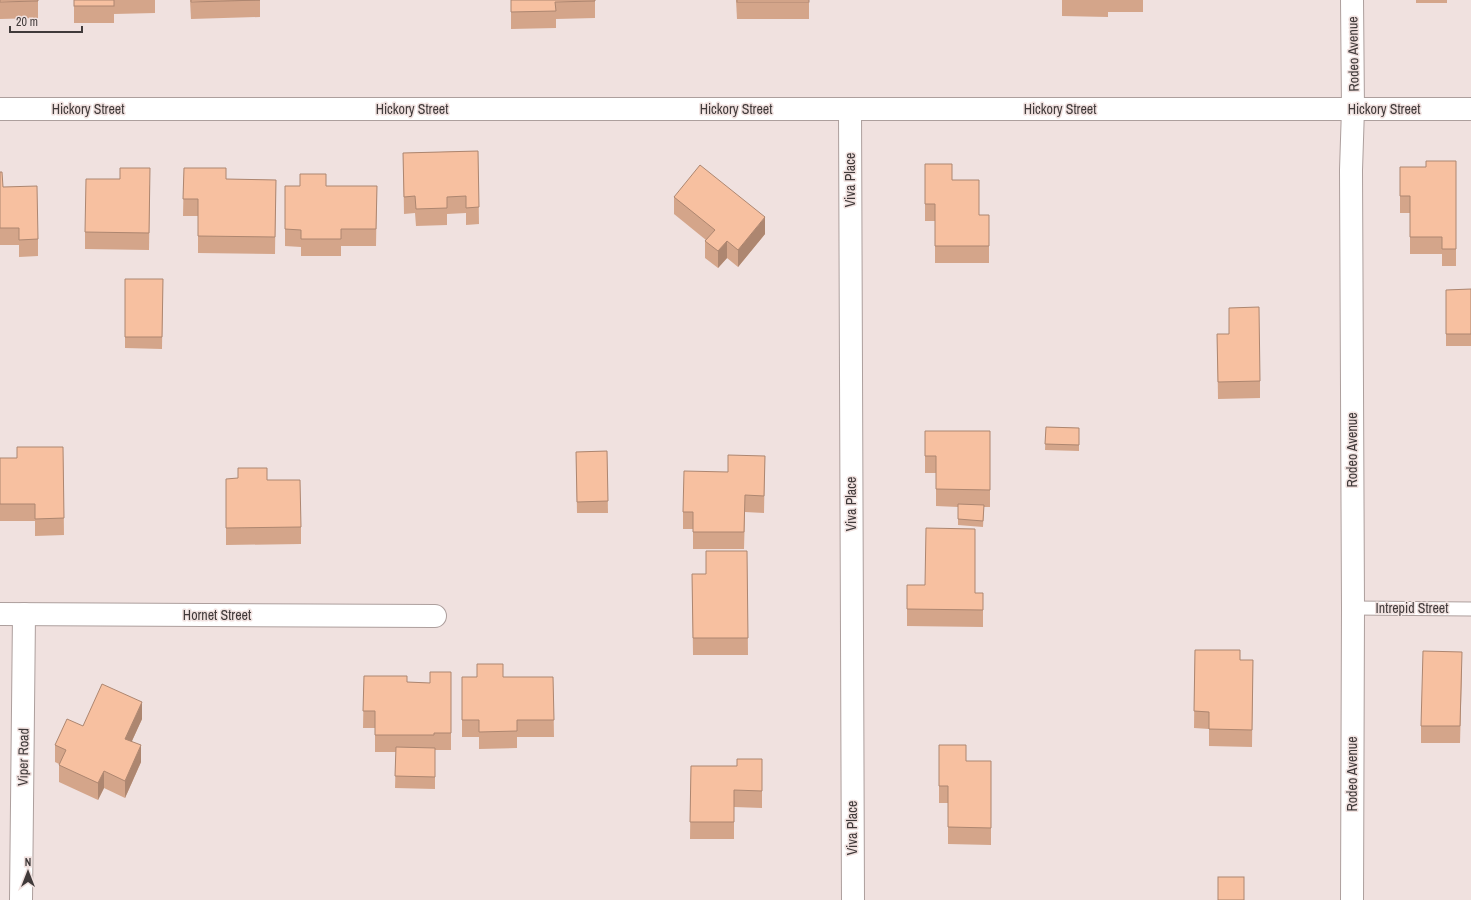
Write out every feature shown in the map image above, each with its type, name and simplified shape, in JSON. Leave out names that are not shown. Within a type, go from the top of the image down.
[{"type":"street","name":"Rodeo Avenue","points":[[1352,0],[1352,900]]},
{"type":"street","name":"Hickory Street","points":[[0,109],[1471,109]]},
{"type":"street","name":"Viva Place","points":[[850,109],[852,900]]},
{"type":"street","name":"Hornet Street","points":[[0,614],[434,616]]},
{"type":"street","name":"Viper Road","points":[[21,900],[24,614]]},
{"type":"lane","name":"Intrepid Street","points":[[1353,608],[1471,609]]},
{"type":"building","points":[[0,0],[38,0],[38,1],[0,2]]},
{"type":"building","points":[[74,0],[114,0],[114,6],[74,6]]},
{"type":"building","points":[[191,0],[260,0],[191,2]]},
{"type":"building","points":[[511,0],[595,1],[555,2],[556,11],[511,12]]},
{"type":"building","points":[[737,0],[809,0],[809,2],[737,2]]},
{"type":"building","points":[[478,151],[479,207],[466,208],[466,196],[447,197],[447,208],[416,209],[415,196],[404,197],[403,153]]},
{"type":"building","points":[[1426,161],[1456,161],[1456,249],[1442,249],[1442,237],[1410,237],[1410,196],[1400,196],[1400,167],[1426,167]]},
{"type":"building","points":[[925,164],[952,164],[952,180],[979,180],[979,215],[989,215],[989,246],[935,246],[935,204],[925,204]]},
{"type":"building","points":[[700,165],[765,217],[738,250],[727,241],[718,251],[705,241],[715,230],[674,197]]},
{"type":"building","points":[[120,168],[150,168],[149,233],[85,232],[86,179],[120,179]]},
{"type":"building","points":[[184,168],[226,168],[226,179],[276,180],[275,237],[198,236],[198,199],[183,199]]},
{"type":"building","points":[[0,172],[2,172],[3,187],[37,186],[38,239],[19,240],[19,228],[0,228]]},
{"type":"building","points":[[300,174],[326,174],[326,186],[377,186],[376,229],[341,229],[341,239],[301,239],[301,230],[285,229],[285,186],[300,186]]},
{"type":"building","points":[[125,279],[163,279],[162,337],[125,337]]},
{"type":"building","points":[[1471,289],[1471,334],[1446,334],[1446,290]]},
{"type":"building","points":[[1259,307],[1260,381],[1218,382],[1217,334],[1229,334],[1229,308]]},
{"type":"building","points":[[1046,427],[1079,428],[1079,445],[1045,444]]},
{"type":"building","points":[[925,431],[990,431],[990,490],[936,489],[936,456],[925,456]]},
{"type":"building","points":[[17,447],[63,447],[64,518],[35,519],[35,504],[0,504],[0,458],[17,458]]},
{"type":"building","points":[[607,451],[608,501],[577,502],[576,452]]},
{"type":"building","points":[[728,455],[765,456],[764,496],[745,495],[744,532],[693,532],[693,512],[683,512],[684,471],[728,472]]},
{"type":"building","points":[[238,468],[267,468],[267,480],[300,480],[301,527],[226,528],[226,479],[238,478]]},
{"type":"building","points":[[958,504],[984,505],[983,521],[958,519]]},
{"type":"building","points":[[926,528],[975,529],[975,593],[983,593],[983,610],[907,609],[907,585],[925,585]]},
{"type":"building","points":[[706,551],[747,551],[748,638],[693,638],[692,574],[706,574]]},
{"type":"building","points":[[1195,650],[1240,650],[1240,660],[1253,660],[1252,730],[1209,729],[1209,712],[1194,711]]},
{"type":"building","points":[[1423,651],[1462,652],[1460,726],[1421,726]]},
{"type":"building","points":[[477,664],[503,664],[503,677],[553,677],[554,720],[517,720],[517,731],[479,732],[479,720],[462,720],[462,677],[477,677]]},
{"type":"building","points":[[430,672],[451,672],[451,733],[434,733],[434,735],[375,735],[375,711],[363,711],[364,676],[407,676],[407,682],[430,683]]},
{"type":"building","points":[[102,684],[142,702],[125,739],[141,745],[125,781],[104,771],[98,783],[59,765],[66,750],[55,745],[67,719],[83,726]]},
{"type":"building","points":[[939,745],[966,745],[966,761],[991,761],[991,828],[948,827],[948,786],[939,786]]},
{"type":"building","points":[[396,747],[435,748],[435,777],[395,776]]},
{"type":"building","points":[[737,759],[762,759],[762,791],[734,790],[734,822],[690,822],[691,766],[737,766]]},
{"type":"building","points":[[1218,877],[1244,877],[1244,900],[1218,900]]}]
